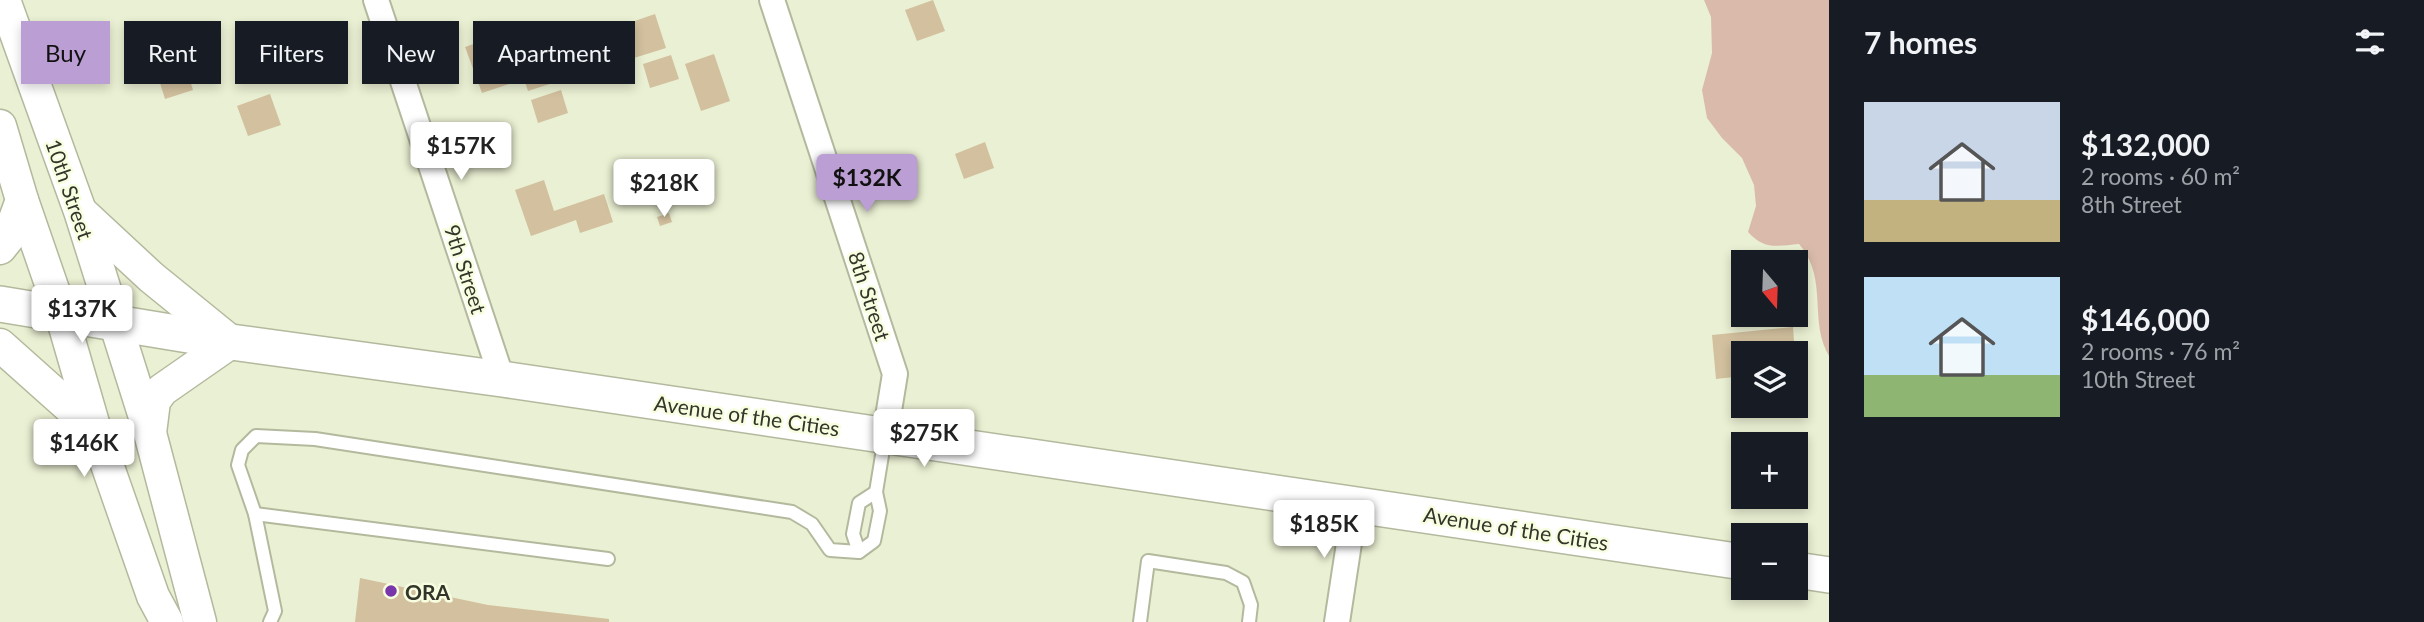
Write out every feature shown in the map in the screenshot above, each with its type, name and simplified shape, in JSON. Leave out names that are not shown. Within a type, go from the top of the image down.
[{"type":"main road","name":"Avenue of the Cities","points":[[0,304],[231,342],[502,379],[1731,560]]},
{"type":"street","name":"10th Street","points":[[4,0],[80,211],[149,433],[200,622]]},
{"type":"street","name":"9th Street","points":[[376,0],[502,379]]},
{"type":"street","name":"8th Street","points":[[772,0],[895,374],[885,435]]},
{"type":"street","points":[[0,126],[61,313],[95,430],[153,596],[167,622]]},
{"type":"street","points":[[0,248],[8,238],[22,200]]},
{"type":"street","points":[[80,211],[151,277],[231,342],[162,390],[154,401],[149,433]]},
{"type":"street","points":[[0,345],[95,430]]},
{"type":"street","points":[[1337,622],[1355,504]]},
{"type":"lane","points":[[270,622],[275,611],[255,514],[238,465],[242,450],[256,436],[315,439],[792,512],[812,524],[830,550],[859,552],[874,541],[880,511],[876,492],[885,435]]},
{"type":"lane","points":[[859,552],[853,534],[859,503],[876,492]]},
{"type":"lane","points":[[255,514],[608,559]]},
{"type":"lane","points":[[1140,622],[1148,561],[1226,573],[1243,582],[1251,605],[1249,622]]},
{"type":"shaded area","points":[[1704,0],[1829,0],[1829,356],[1820,328],[1816,285],[1808,250],[1803,250],[1799,244],[1765,244],[1748,232],[1756,206],[1754,185],[1742,158],[1707,118],[1702,90],[1712,53],[1711,17]]},
{"type":"building","points":[[933,0],[945,31],[917,41],[905,10]]},
{"type":"building","points":[[655,14],[666,48],[635,58],[635,21]]},
{"type":"building","points":[[473,44],[473,69],[465,47]]},
{"type":"building","points":[[714,54],[730,101],[701,111],[685,64]]},
{"type":"building","points":[[671,55],[679,79],[650,88],[643,64]]},
{"type":"building","points":[[160,84],[191,84],[193,90],[165,99]]},
{"type":"building","points":[[479,84],[509,84],[482,93]]},
{"type":"building","points":[[526,84],[550,84],[528,91]]},
{"type":"building","points":[[561,90],[568,113],[538,123],[531,100]]},
{"type":"building","points":[[270,94],[281,125],[248,136],[237,106]]},
{"type":"building","points":[[985,142],[994,168],[964,179],[955,154]]},
{"type":"building","points":[[664,179],[668,191],[659,194],[655,182]]},
{"type":"building","points":[[544,180],[554,211],[604,194],[613,222],[580,233],[576,220],[531,236],[515,190]]},
{"type":"building","points":[[669,213],[672,222],[660,226],[657,217]]},
{"type":"building","points":[[1793,327],[1794,341],[1731,341],[1731,377],[1716,379],[1712,335]]},
{"type":"building","name":"ORA","points":[[360,578],[488,605],[609,619],[609,622],[355,622]]},
{"type":"place","name":"ORA","points":[[391,591]]}]
